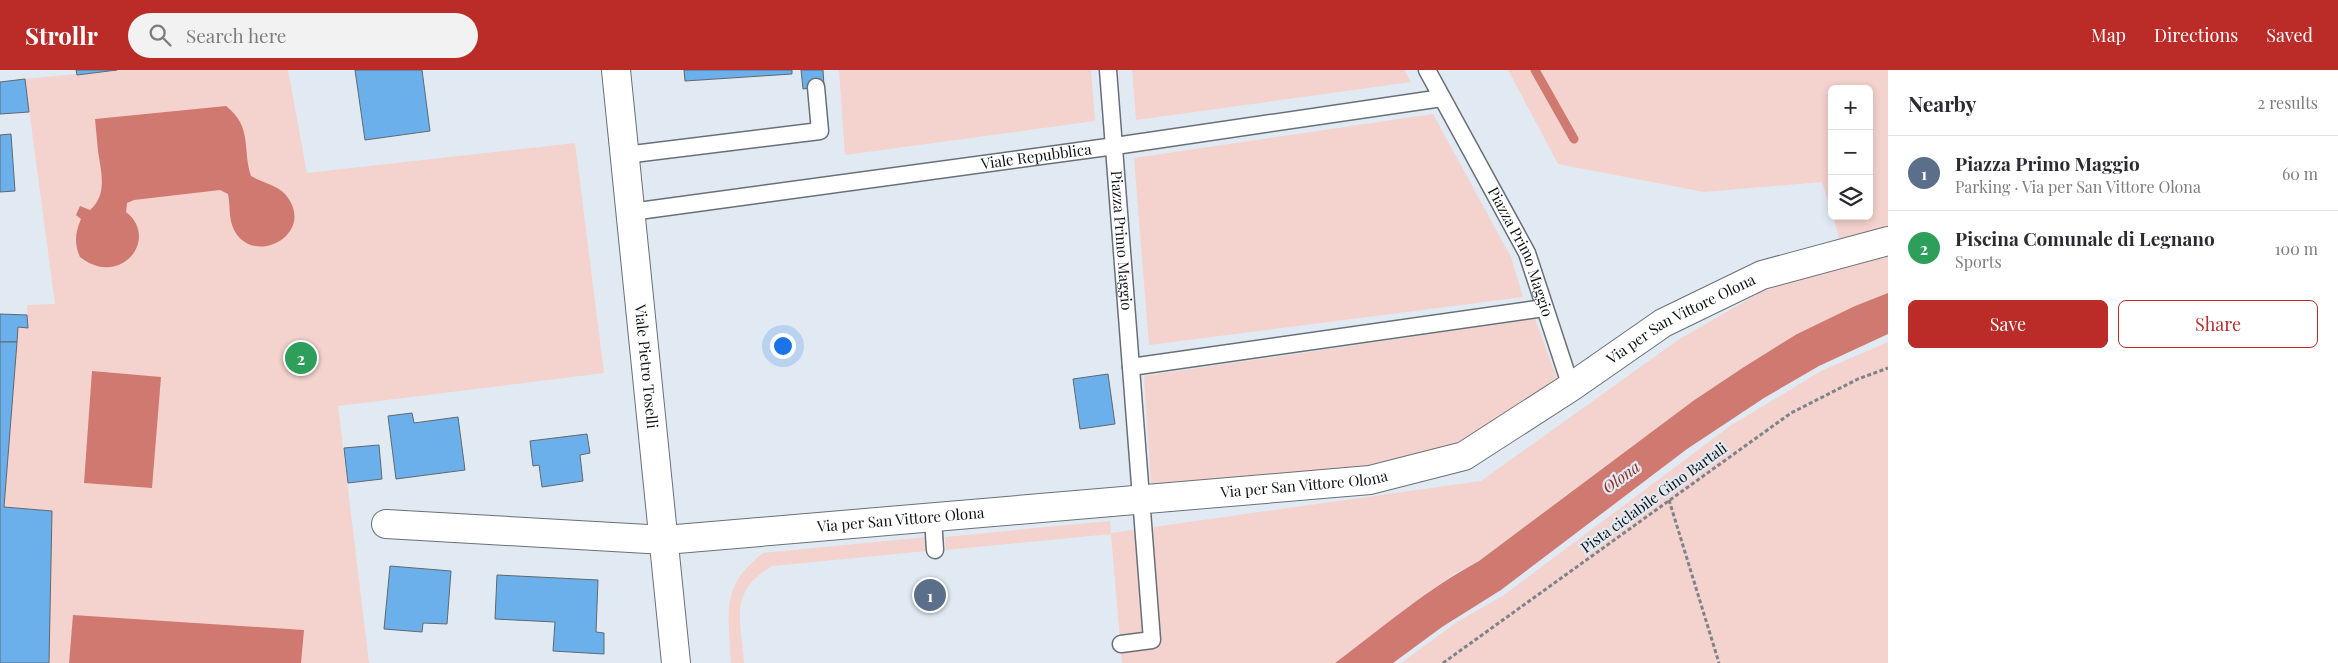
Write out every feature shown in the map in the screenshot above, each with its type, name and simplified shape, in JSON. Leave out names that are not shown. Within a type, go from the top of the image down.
[{"type":"street","name":"Viale Pietro Toselli","points":[[616,70],[676,663]]},
{"type":"street","name":"Via per San Vittore Olona","points":[[386,524],[665,540],[1370,480],[1464,456],[1663,323],[1762,275],[1888,241]]},
{"type":"lane","name":"Piazza Primo Maggio","points":[[1108,70],[1152,640],[1121,644]]},
{"type":"lane","name":"Piazza Primo Maggio","points":[[1427,70],[1527,253],[1571,386]]},
{"type":"lane","points":[[625,155],[820,131],[816,87]]},
{"type":"lane","name":"Viale Repubblica","points":[[631,212],[1115,146],[1442,98]]},
{"type":"lane","points":[[1131,367],[1544,308]]},
{"type":"lane","points":[[933,518],[935,550]]},
{"type":"path","name":"Pista ciclabile Gino Bartali","points":[[1443,663],[1791,413],[1858,379],[1888,368]]},
{"type":"path","points":[[1670,500],[1719,663]]},
{"type":"shaded area","points":[[117,70],[288,70],[307,173],[575,143],[604,373],[338,406],[369,663],[0,663],[0,342],[17,342],[18,327],[28,328],[27,305],[55,304],[25,79]]},
{"type":"shaded area","points":[[839,70],[1091,70],[1095,121],[845,155]]},
{"type":"shaded area","points":[[1132,70],[1404,70],[1411,82],[1136,120]]},
{"type":"shaded area","points":[[1508,70],[1888,70],[1888,230],[1840,242],[1834,220],[1873,220],[1873,85],[1828,85],[1828,201],[1822,182],[1704,192],[1558,164]]},
{"type":"shaded area","points":[[1433,114],[1511,257],[1523,297],[1149,345],[1134,158]]},
{"type":"shaded area","points":[[1888,251],[1888,293],[1855,306],[1797,334],[1693,401],[1479,561],[1454,574],[1335,663],[1122,663],[1111,534],[946,550],[945,537],[1110,521],[1111,533],[1481,481],[1678,340],[1761,292]]},
{"type":"shaded area","points":[[1535,319],[1558,381],[1461,441],[1372,467],[1151,484],[1144,376]]},
{"type":"shaded area","points":[[1888,342],[1888,663],[1401,663],[1457,622],[1504,595],[1730,426],[1821,371]]},
{"type":"shaded area","points":[[927,537],[927,551],[772,566],[758,576],[749,586],[743,597],[740,608],[740,620],[744,663],[731,663],[729,615],[733,590],[749,565],[763,553]]},
{"type":"water","points":[[226,106],[240,122],[243,130],[251,176],[282,191],[293,209],[294,223],[288,234],[278,242],[265,246],[252,245],[240,239],[232,225],[228,194],[220,190],[134,200],[127,203],[126,212],[135,223],[139,234],[137,246],[131,256],[122,264],[109,267],[95,265],[80,257],[76,238],[81,219],[76,215],[80,206],[90,210],[96,204],[102,182],[95,119]]},
{"type":"water","name":"Olona","points":[[1888,293],[1888,334],[1819,366],[1764,398],[1687,449],[1501,590],[1442,627],[1393,663],[1335,663],[1423,596],[1479,561],[1693,401],[1797,334],[1855,306]]},
{"type":"water","points":[[92,371],[161,377],[152,488],[84,483]]},
{"type":"water","points":[[73,615],[304,630],[301,663],[69,663]]},
{"type":"building","points":[[76,70],[117,70],[77,75]]},
{"type":"building","points":[[355,70],[422,70],[430,131],[365,140]]},
{"type":"building","points":[[684,70],[792,70],[792,74],[685,81]]},
{"type":"building","points":[[801,70],[823,70],[824,86],[803,89]]},
{"type":"building","points":[[25,79],[29,112],[0,114],[0,82]]},
{"type":"building","points":[[11,134],[15,191],[0,192],[0,135]]},
{"type":"building","points":[[0,314],[27,315],[28,328],[18,327],[17,342],[0,342]]},
{"type":"building","points":[[0,342],[17,342],[4,507],[52,511],[49,663],[0,663]]},
{"type":"building","points":[[1108,374],[1115,424],[1080,429],[1073,379]]},
{"type":"building","points":[[412,413],[414,423],[458,417],[465,470],[396,479],[388,416]]},
{"type":"building","points":[[587,434],[590,453],[580,455],[583,481],[542,487],[539,465],[533,466],[530,441]]},
{"type":"building","points":[[379,445],[382,479],[348,483],[344,448]]},
{"type":"building","points":[[390,566],[451,571],[447,624],[423,623],[422,632],[384,629]]},
{"type":"building","points":[[497,575],[598,580],[596,632],[604,633],[604,654],[553,651],[555,622],[495,619]]},
{"type":"waterway","points":[[1535,70],[1574,139]]},
{"type":"place","name":"Piscina Comunale di Legnano","points":[[301,358]]},
{"type":"place","name":"Piazza Primo Maggio","points":[[930,595]]}]
